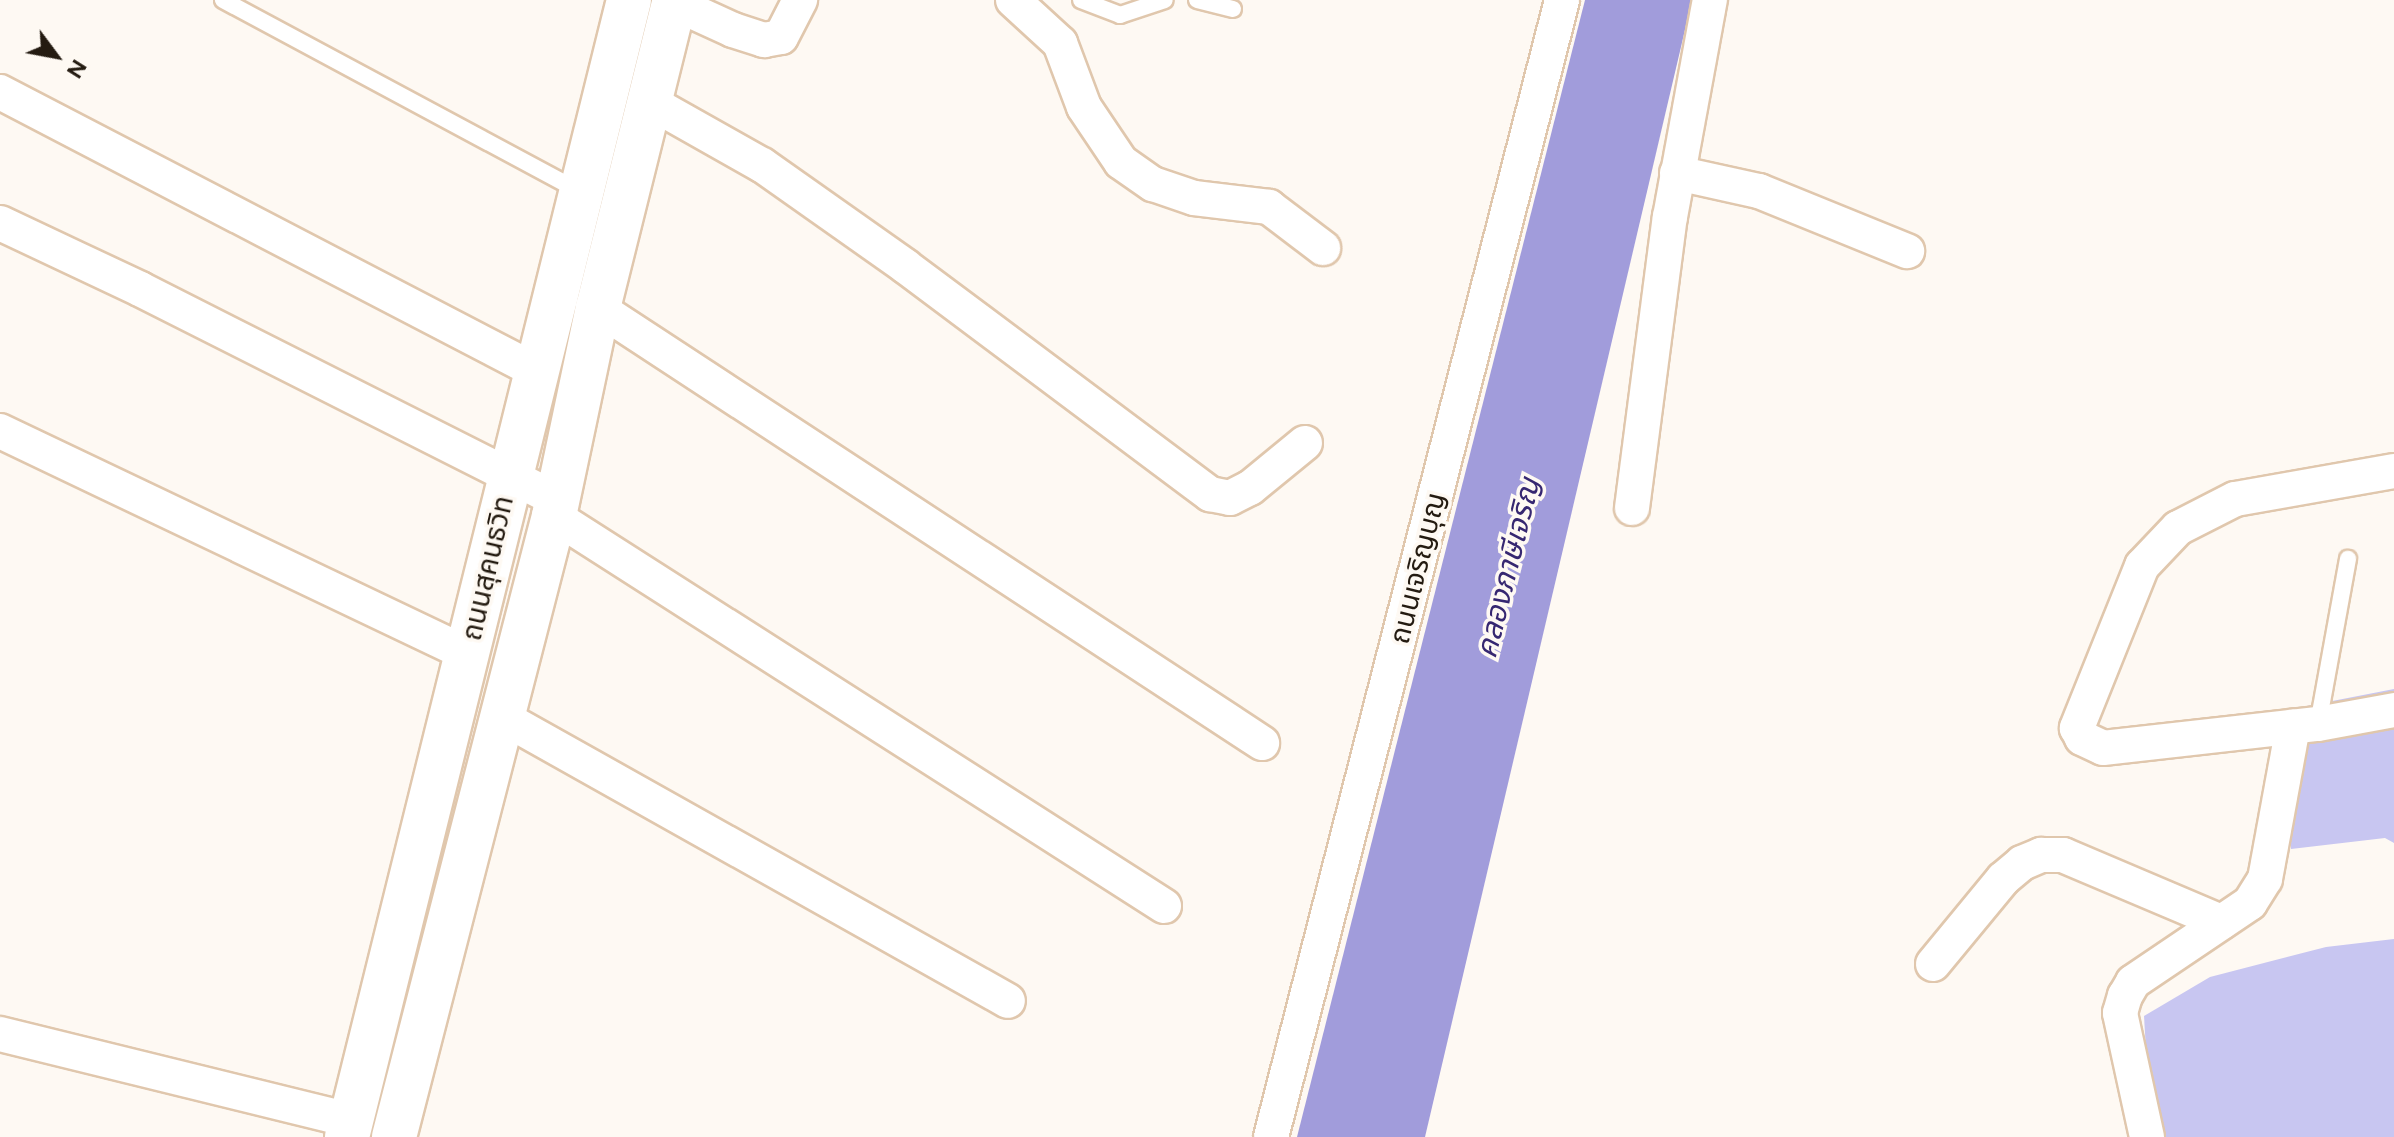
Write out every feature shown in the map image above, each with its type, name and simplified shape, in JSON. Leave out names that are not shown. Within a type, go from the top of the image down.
[{"type":"main road","name":"ถนนสุคนธวิท","points":[[349,1128],[468,654],[509,475],[538,372],[579,191],[629,0]]},
{"type":"main road","name":"ถนนสุคนธวิท","points":[[394,1137],[556,508],[598,308],[674,2]]},
{"type":"street","points":[[674,2],[733,30],[764,40],[781,37],[800,0]]},
{"type":"street","points":[[1013,0],[1060,43],[1084,107],[1121,162],[1153,184],[1194,198],[1269,207],[1323,248]]},
{"type":"street","name":"ถนนเจริญบุญ","points":[[1271,1137],[1562,0]]},
{"type":"street","points":[[1632,508],[1677,173],[1710,0]]},
{"type":"street","points":[[0,92],[538,372]]},
{"type":"street","points":[[650,102],[762,165],[905,266],[1210,494],[1230,498],[1250,488],[1305,443]]},
{"type":"street","points":[[1677,173],[1759,191],[1907,251]]},
{"type":"street","points":[[0,223],[140,289],[509,475],[1164,906]]},
{"type":"street","points":[[598,308],[1262,743]]},
{"type":"street","points":[[0,431],[468,654]]},
{"type":"street","points":[[2394,471],[2235,499],[2178,528],[2142,566],[2077,728],[2082,738],[2103,748],[2305,726],[2394,710]]},
{"type":"street","points":[[502,717],[1008,1001]]},
{"type":"street","points":[[2147,1137],[2120,1013],[2125,996],[2133,982],[2250,903],[2265,879],[2305,726]]},
{"type":"street","points":[[1933,964],[2003,879],[2022,863],[2041,855],[2063,855],[2221,922]]},
{"type":"street","points":[[0,1034],[349,1128]]},
{"type":"lane","points":[[223,0],[579,191]]},
{"type":"lane","points":[[1081,0],[1103,5],[1120,15],[1165,0]]},
{"type":"lane","points":[[1197,0],[1233,9]]},
{"type":"lane","points":[[2305,726],[2348,559]]},
{"type":"shaded area","points":[[2394,689],[2394,843],[2385,838],[2291,849],[2286,710]]},
{"type":"shaded area","points":[[2394,939],[2394,1137],[2151,1137],[2144,1016],[2210,977],[2326,947]]},
{"type":"water","name":"คลองภาษีเจริญ","points":[[1585,0],[1692,0],[1425,1137],[1297,1137]]}]
